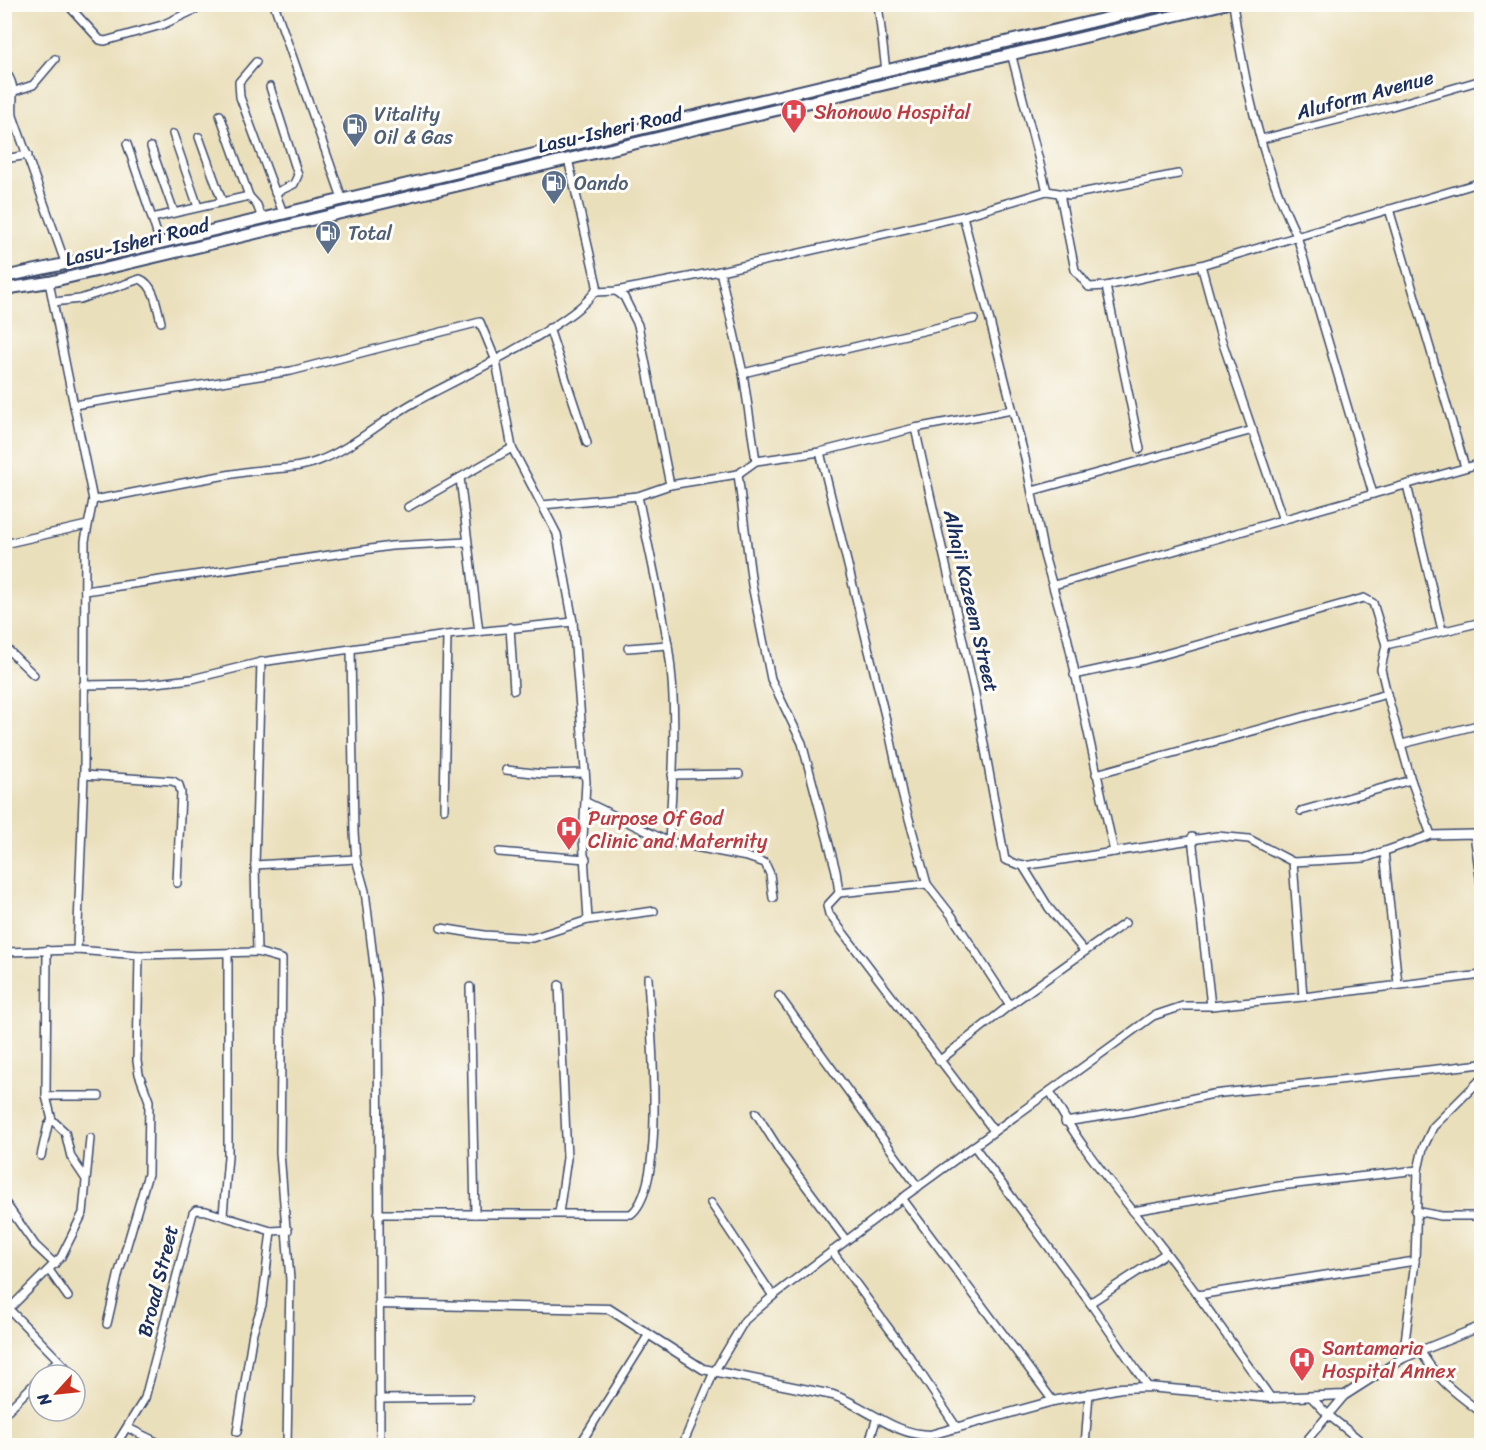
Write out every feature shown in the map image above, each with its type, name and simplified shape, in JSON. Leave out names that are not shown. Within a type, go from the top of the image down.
[{"type":"main road","name":"Lasu-Isheri Road","points":[[4,277],[160,243],[1166,4]]},
{"type":"main road","name":"Lasu-Isheri Road","points":[[4,290],[48,282],[1224,4]]},
{"type":"street","points":[[67,4],[100,40],[105,41],[162,25],[207,4]]},
{"type":"street","points":[[274,4],[342,198]]},
{"type":"street","points":[[878,4],[886,71]]},
{"type":"street","points":[[1233,4],[1240,55],[1262,139],[1286,214],[1297,236],[1373,494]]},
{"type":"street","points":[[1011,53],[1047,191]]},
{"type":"street","points":[[15,91],[33,85],[55,59]]},
{"type":"street","points":[[256,62],[239,82],[240,98],[283,213]]},
{"type":"street","points":[[4,70],[12,79],[15,91],[8,107],[28,155],[66,265]]},
{"type":"street","name":"Aluform Avenue","points":[[1262,139],[1476,82]]},
{"type":"street","points":[[270,87],[298,175],[294,184],[275,193]]},
{"type":"street","points":[[220,115],[249,196],[257,205],[262,218]]},
{"type":"street","points":[[173,134],[198,207]]},
{"type":"street","points":[[199,137],[222,201]]},
{"type":"street","points":[[127,144],[160,243]]},
{"type":"street","points":[[151,147],[174,212]]},
{"type":"street","points":[[4,159],[28,155]]},
{"type":"street","points":[[568,159],[597,285],[596,292]]},
{"type":"street","points":[[93,500],[248,471],[316,462],[414,402],[495,361],[549,328],[596,292],[616,291],[720,271],[963,216],[1047,191],[1060,194],[1095,192],[1178,174]]},
{"type":"street","points":[[1060,194],[1075,270],[1089,287],[1106,286],[1201,265],[1482,182]]},
{"type":"street","points":[[152,218],[249,196]]},
{"type":"street","points":[[1389,209],[1465,467]]},
{"type":"street","points":[[963,216],[1032,491],[1044,555],[1054,585],[1114,852]]},
{"type":"street","points":[[1201,265],[1221,339],[1284,520]]},
{"type":"street","points":[[720,271],[743,373],[756,461]]},
{"type":"street","points":[[52,302],[80,299],[140,279],[146,282],[152,293],[160,322]]},
{"type":"street","points":[[48,282],[93,500],[87,525],[83,685],[84,776],[77,950]]},
{"type":"street","points":[[1106,286],[1140,449]]},
{"type":"street","points":[[616,291],[624,297],[638,325],[670,485]]},
{"type":"street","points":[[743,373],[974,319]]},
{"type":"street","points":[[74,405],[291,371],[480,322],[484,327],[495,361],[512,448],[557,534],[573,622],[585,773],[586,802],[583,838],[588,920]]},
{"type":"street","points":[[549,328],[586,443]]},
{"type":"street","points":[[542,505],[638,496],[670,485],[738,474],[756,461],[820,452],[915,428],[1012,410]]},
{"type":"street","name":"Alhaji Kazeem Street","points":[[915,428],[975,694],[1001,848],[1005,860],[1023,866]]},
{"type":"street","points":[[1032,491],[1253,430]]},
{"type":"street","points":[[408,507],[512,448]]},
{"type":"street","points":[[820,452],[903,797],[927,884],[952,916],[1010,1005]]},
{"type":"street","points":[[1054,585],[1482,463]]},
{"type":"street","points":[[738,474],[752,585],[771,679],[802,743],[836,871],[839,893]]},
{"type":"street","points":[[460,478],[479,632]]},
{"type":"street","points":[[1407,485],[1442,630]]},
{"type":"street","points":[[638,496],[668,645],[672,682],[669,842]]},
{"type":"street","points":[[4,544],[87,525]]},
{"type":"street","points":[[85,591],[392,546],[467,542]]},
{"type":"street","points":[[1074,675],[1144,660],[1364,598],[1373,603],[1386,645],[1381,669],[1386,694],[1411,780],[1431,835]]},
{"type":"street","points":[[83,685],[146,684],[192,679],[261,662],[447,635],[573,622]]},
{"type":"street","points":[[1386,645],[1482,622]]},
{"type":"street","points":[[510,627],[514,690]]},
{"type":"street","points":[[444,809],[447,635]]},
{"type":"street","points":[[628,648],[668,645]]},
{"type":"street","points":[[4,646],[34,675]]},
{"type":"street","points":[[351,650],[356,859],[365,891],[378,999],[380,1446]]},
{"type":"street","points":[[257,951],[255,865],[261,662]]},
{"type":"street","points":[[1096,774],[1386,694]]},
{"type":"street","points":[[1402,744],[1482,724]]},
{"type":"street","points":[[506,770],[543,774],[585,773]]},
{"type":"street","points":[[672,775],[739,774]]},
{"type":"street","points":[[84,776],[173,781],[179,785],[182,793],[177,883]]},
{"type":"street","points":[[1301,812],[1411,780]]},
{"type":"street","points":[[586,802],[669,842],[747,857],[765,863],[770,874],[773,898]]},
{"type":"street","points":[[1083,951],[1048,908],[1023,866],[1192,837],[1243,837],[1293,862],[1365,858],[1431,835],[1478,834],[1482,891]]},
{"type":"street","points":[[1192,837],[1211,1006]]},
{"type":"street","points":[[1384,851],[1398,984]]},
{"type":"street","points":[[499,852],[586,859]]},
{"type":"street","points":[[255,865],[356,859]]},
{"type":"street","points":[[1293,862],[1303,997]]},
{"type":"street","points":[[927,884],[839,893],[827,906],[829,914],[994,1131]]},
{"type":"street","points":[[441,928],[484,935],[532,938],[588,920],[654,911]]},
{"type":"street","points":[[939,1061],[1010,1005],[1125,923]]},
{"type":"street","points":[[47,950],[46,1096],[52,1120],[65,1132],[71,1157],[85,1178]]},
{"type":"street","points":[[4,952],[77,950],[139,955],[257,951],[282,959],[280,1152],[288,1230],[290,1280],[287,1446]]},
{"type":"street","points":[[223,1215],[228,1157],[228,953]]},
{"type":"street","points":[[107,1324],[119,1272],[148,1174],[149,1101],[139,1074],[137,1061],[139,955]]},
{"type":"street","points":[[682,1446],[714,1372],[745,1320],[772,1296],[902,1198],[1153,1016],[1176,1007],[1303,997],[1482,975]]},
{"type":"street","points":[[378,1214],[631,1214],[639,1208],[650,1172],[655,1139],[648,978]]},
{"type":"street","points":[[559,985],[567,1158],[559,1213]]},
{"type":"street","points":[[470,987],[475,1214]]},
{"type":"street","points":[[779,996],[918,1187]]},
{"type":"street","points":[[1065,1122],[1130,1112],[1214,1094],[1482,1064]]},
{"type":"street","points":[[1402,1358],[1415,1261],[1415,1211],[1418,1170],[1423,1148],[1433,1127],[1482,1078]]},
{"type":"street","points":[[1050,1091],[1065,1122],[1101,1173],[1198,1295],[1270,1398]]},
{"type":"street","points":[[46,1096],[99,1096]]},
{"type":"street","points":[[756,1113],[780,1150],[846,1240]]},
{"type":"street","points":[[41,1156],[48,1125],[52,1120]]},
{"type":"street","points":[[57,1361],[7,1306],[52,1267],[82,1213],[90,1138]]},
{"type":"street","points":[[974,1146],[1090,1303],[1148,1387]]},
{"type":"street","points":[[1133,1211],[1279,1186],[1418,1170]]},
{"type":"street","points":[[902,1198],[1053,1401]]},
{"type":"street","points":[[4,1201],[52,1267],[68,1297]]},
{"type":"street","points":[[711,1203],[772,1296]]},
{"type":"street","name":"Broad Street","points":[[115,1446],[145,1398],[190,1220],[196,1210],[223,1215],[271,1231],[288,1230]]},
{"type":"street","points":[[1415,1211],[1441,1216],[1482,1216]]},
{"type":"street","points":[[237,1432],[253,1332],[262,1305],[271,1231]]},
{"type":"street","points":[[832,1251],[912,1360],[957,1428]]},
{"type":"street","points":[[1090,1303],[1166,1253]]},
{"type":"street","points":[[1198,1295],[1415,1261]]},
{"type":"street","points":[[379,1304],[609,1309],[693,1364],[714,1372],[833,1395],[849,1401],[893,1428],[912,1435],[930,1435],[1053,1401],[1121,1388],[1148,1387],[1270,1398],[1345,1395]]},
{"type":"street","points":[[1302,1446],[1345,1395],[1402,1358],[1482,1326]]},
{"type":"street","points":[[579,1446],[649,1334]]},
{"type":"street","points":[[1420,1350],[1434,1373],[1449,1389],[1482,1413]]},
{"type":"street","points":[[4,1414],[27,1391]]},
{"type":"street","points":[[1085,1446],[1089,1393]]},
{"type":"street","points":[[380,1399],[469,1398]]},
{"type":"street","points":[[1312,1398],[1327,1414],[1367,1446]]},
{"type":"street","points":[[868,1446],[877,1417]]},
{"type":"street","points":[[128,1428],[165,1446]]},
{"type":"shaded area","points":[[893,4],[946,5],[895,13]]},
{"type":"place","name":"Shonowo Hospital","points":[[794,135]]},
{"type":"place","name":"Vitality Oil & Gas","points":[[355,149]]},
{"type":"place","name":"Oando","points":[[554,206]]},
{"type":"place","name":"Total","points":[[328,256]]},
{"type":"place","name":"Purpose Of God Clinic and Maternity","points":[[569,852]]},
{"type":"place","name":"Santamaria Hospital Annex","points":[[1302,1383]]}]
